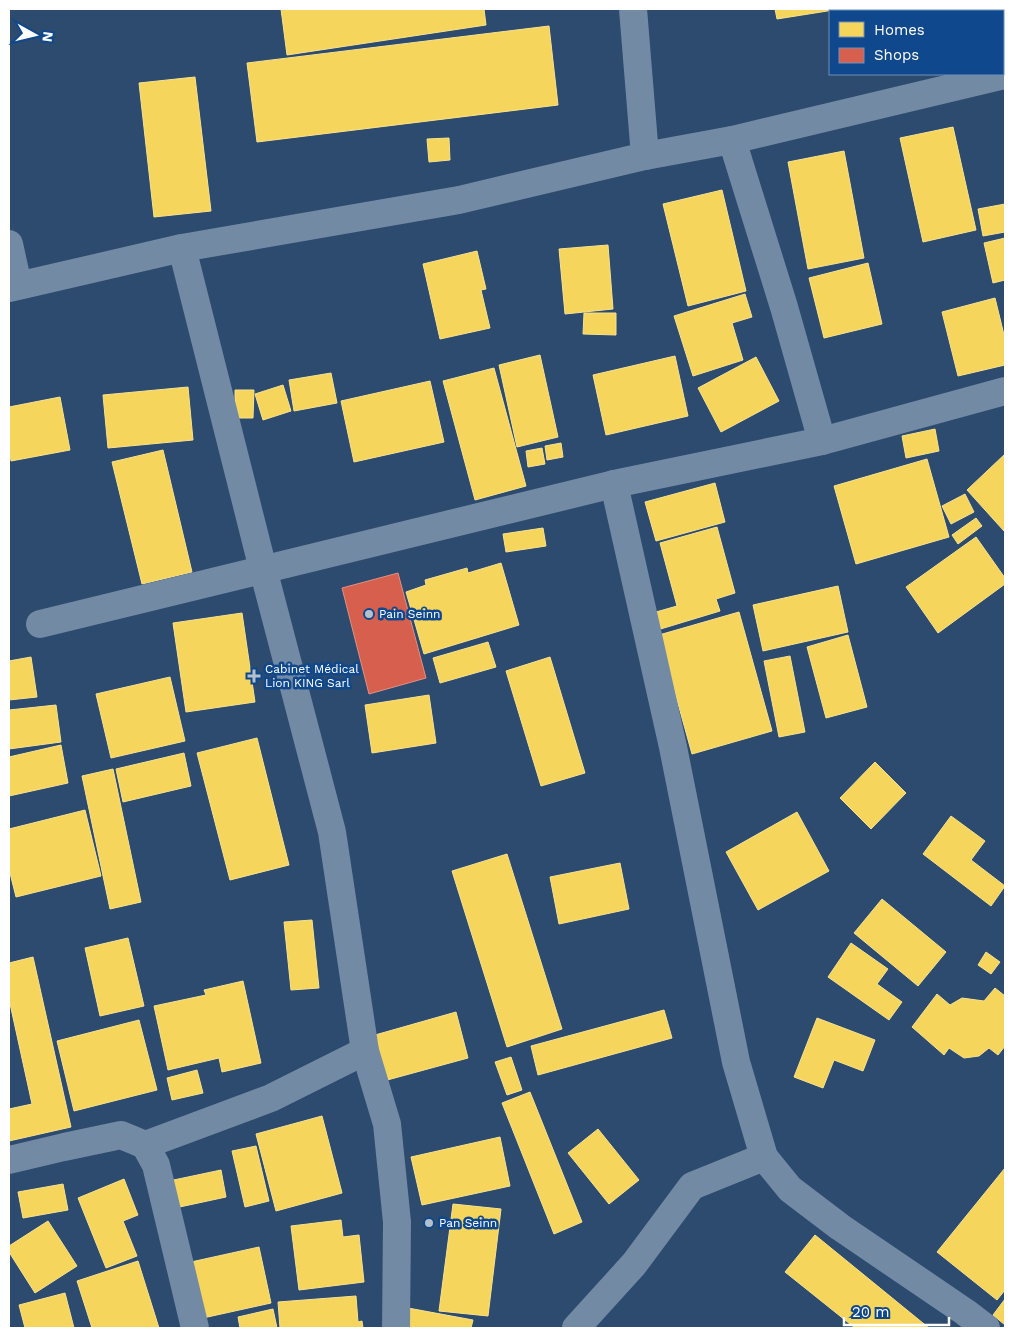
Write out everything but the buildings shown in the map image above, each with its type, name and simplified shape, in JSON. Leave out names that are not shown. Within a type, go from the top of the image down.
[{"type":"street","points":[[633,9],[644,156]]},
{"type":"street","points":[[9,244],[13,286],[182,248],[459,200],[644,156],[732,140],[1005,75]]},
{"type":"street","points":[[732,140],[784,307],[822,441]]},
{"type":"street","points":[[182,248],[332,832],[365,1051],[386,1124],[398,1222],[396,1328]]},
{"type":"street","points":[[40,624],[614,484],[822,441],[1005,390]]},
{"type":"street","points":[[614,484],[673,747],[736,1062],[764,1157],[790,1189],[840,1227],[986,1328]]},
{"type":"street","points":[[145,1145],[271,1098],[365,1051]]},
{"type":"street","points":[[9,1160],[64,1146],[121,1135],[145,1145],[156,1165],[195,1328]]},
{"type":"street","points":[[576,1328],[634,1264],[692,1186],[764,1157]]},
{"type":"place","name":"Pain Seinn","points":[[369,614]]},
{"type":"place","name":"Cabinet Médical Lion KING Sarl","points":[[254,676]]},
{"type":"place","name":"Pan Seinn","points":[[429,1223]]}]
